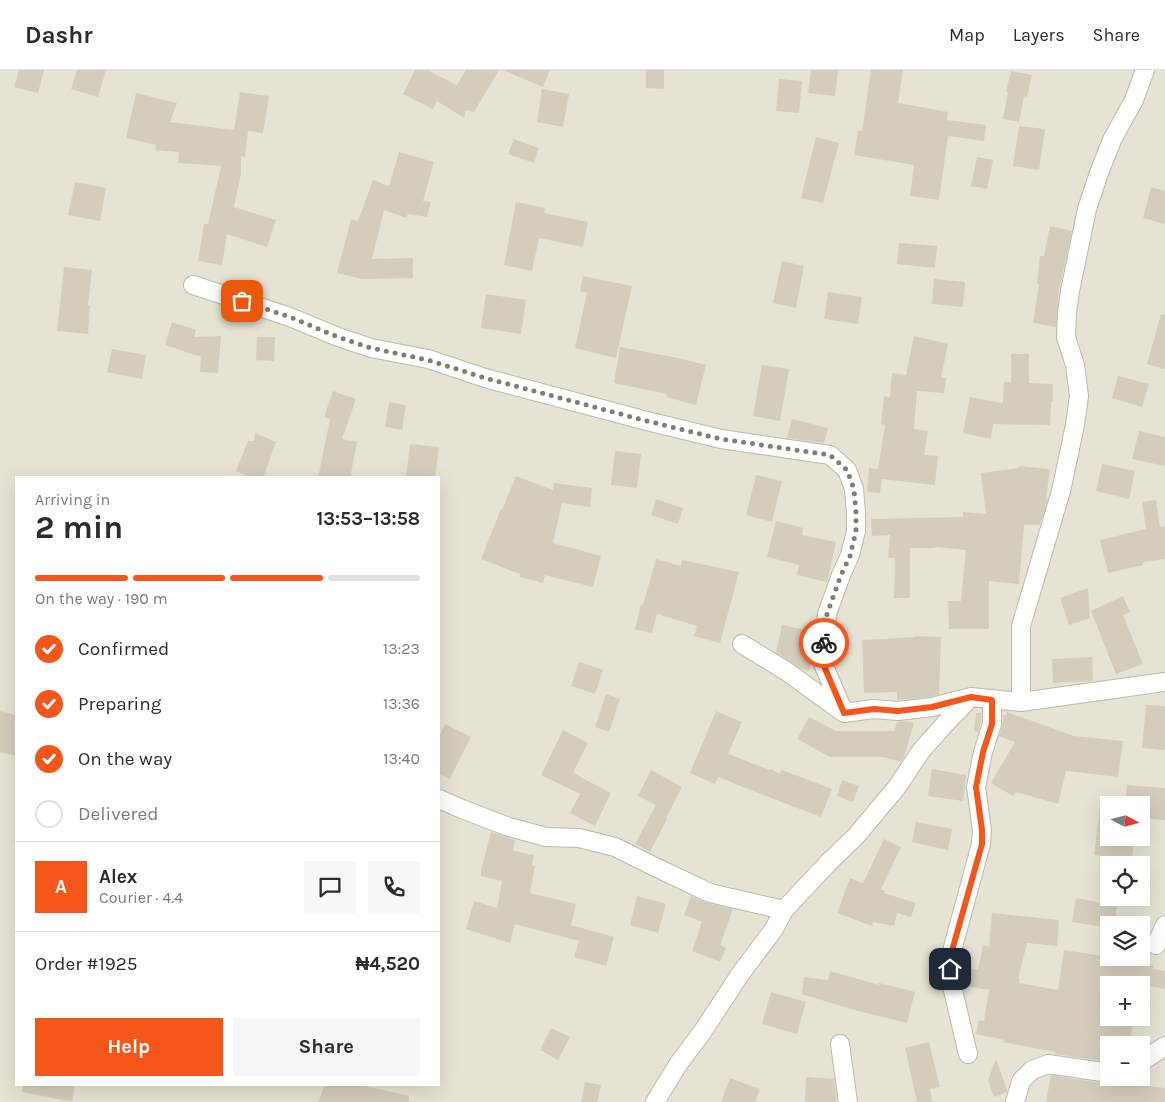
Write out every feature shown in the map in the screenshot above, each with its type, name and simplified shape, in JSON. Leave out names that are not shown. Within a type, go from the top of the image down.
[{"type":"street","points":[[1021,702],[1021,626],[1061,491],[1079,396],[1075,365],[1066,337],[1070,291],[1087,209],[1099,173],[1112,140],[1134,100],[1145,70]]},
{"type":"street","points":[[193,285],[290,317],[338,337],[371,348],[428,360],[485,378],[721,439],[830,455],[847,470],[854,489],[856,513],[856,531],[850,556],[827,614],[824,645],[824,666],[844,713]]},
{"type":"street","points":[[742,644],[786,671],[844,713],[874,709],[898,711],[932,707],[971,697],[1021,702],[1165,682]]},
{"type":"street","points":[[655,1102],[679,1063],[774,929],[784,910],[856,836],[897,787],[921,751],[971,697]]},
{"type":"street","points":[[968,1054],[952,986],[950,969],[953,947],[982,844],[976,787],[983,752],[992,724],[992,700]]},
{"type":"street","points":[[440,799],[518,829],[546,837],[580,838],[615,847],[710,893],[784,910]]},
{"type":"street","points":[[1156,945],[1165,925]]},
{"type":"street","points":[[840,1044],[848,1102]]},
{"type":"street","points":[[1150,1056],[1165,1046]]},
{"type":"street","points":[[1015,1102],[1021,1081],[1032,1070],[1048,1064],[1100,1072]]},
{"type":"shaded area","points":[[0,70],[1165,70],[1165,1102],[0,1102]]},
{"type":"building","points":[[19,70],[44,70],[38,93],[14,87]]},
{"type":"building","points":[[77,70],[106,70],[98,97],[71,89]]},
{"type":"building","points":[[415,70],[427,70],[457,85],[466,70],[499,70],[474,112],[466,110],[464,118],[437,101],[433,109],[403,94]]},
{"type":"building","points":[[503,70],[550,70],[543,87]]},
{"type":"building","points":[[646,70],[664,70],[664,89],[646,88]]},
{"type":"building","points":[[811,70],[838,70],[835,96],[808,93]]},
{"type":"building","points":[[871,70],[903,70],[898,103],[948,112],[947,120],[986,125],[984,141],[948,136],[939,200],[910,196],[914,165],[854,155],[858,131],[862,131]]},
{"type":"building","points":[[1011,71],[1032,75],[1027,97],[1024,96],[1019,122],[1003,119]]},
{"type":"building","points":[[779,79],[802,81],[799,113],[776,111]]},
{"type":"building","points":[[542,89],[569,94],[563,127],[537,122]]},
{"type":"building","points":[[240,92],[269,96],[263,133],[248,131],[245,157],[241,156],[241,174],[234,207],[276,220],[267,247],[227,234],[222,265],[198,261],[204,224],[208,224],[221,166],[178,163],[179,152],[155,150],[156,145],[126,138],[136,93],[177,103],[170,122],[234,130]]},
{"type":"building","points":[[1019,126],[1045,129],[1039,170],[1013,166]]},
{"type":"building","points":[[816,137],[839,143],[823,203],[801,198]]},
{"type":"building","points":[[514,139],[539,148],[534,163],[508,154]]},
{"type":"building","points":[[399,152],[434,162],[423,201],[431,202],[427,217],[408,214],[406,218],[384,210],[372,259],[413,258],[413,278],[362,279],[337,273],[351,219],[358,221],[373,180],[389,186]]},
{"type":"building","points":[[977,157],[993,160],[987,189],[971,186]]},
{"type":"building","points":[[75,182],[106,188],[100,221],[68,215]]},
{"type":"building","points":[[1151,187],[1165,191],[1165,224],[1143,218]]},
{"type":"building","points":[[516,202],[545,208],[544,213],[588,222],[583,247],[539,238],[532,271],[504,265]]},
{"type":"building","points":[[1050,226],[1072,231],[1059,290],[1056,327],[1033,323],[1039,284],[1037,284],[1040,256],[1044,256]]},
{"type":"building","points":[[899,243],[937,246],[935,268],[897,264]]},
{"type":"building","points":[[782,261],[804,266],[796,308],[773,303]]},
{"type":"building","points":[[64,267],[92,270],[88,305],[90,305],[88,334],[57,331]]},
{"type":"building","points":[[583,276],[632,286],[616,358],[575,348],[587,293],[580,291]]},
{"type":"building","points":[[934,279],[965,282],[963,307],[932,304]]},
{"type":"building","points":[[828,292],[862,297],[858,324],[824,319]]},
{"type":"building","points":[[486,294],[526,300],[521,334],[481,328]]},
{"type":"building","points":[[1161,314],[1165,315],[1165,369],[1147,364]]},
{"type":"building","points":[[172,322],[196,330],[194,337],[221,336],[218,373],[200,372],[201,357],[165,345]]},
{"type":"building","points":[[914,336],[948,344],[941,378],[946,378],[944,393],[917,391],[914,429],[928,431],[924,455],[938,456],[935,485],[882,479],[880,493],[867,492],[869,468],[878,469],[885,425],[881,424],[884,396],[890,397],[892,373],[906,375]]},
{"type":"building","points":[[257,337],[275,337],[274,361],[256,360]]},
{"type":"building","points":[[620,347],[706,365],[696,405],[666,397],[667,394],[614,383]]},
{"type":"building","points":[[112,349],[146,355],[142,379],[107,372]]},
{"type":"building","points":[[1011,354],[1029,354],[1029,383],[1053,384],[1050,425],[993,424],[991,439],[963,433],[970,397],[1003,403],[1004,382],[1011,382]]},
{"type":"building","points":[[762,365],[789,369],[780,421],[753,416]]},
{"type":"building","points":[[1118,376],[1149,384],[1142,407],[1112,398]]},
{"type":"building","points":[[333,391],[356,399],[342,439],[357,442],[350,476],[318,476],[330,419],[324,417]]},
{"type":"building","points":[[389,402],[406,405],[402,430],[385,427]]},
{"type":"building","points":[[792,419],[828,428],[824,443],[787,438]]},
{"type":"building","points":[[1139,431],[1165,437],[1165,466],[1132,459]]},
{"type":"building","points":[[255,433],[276,442],[264,476],[248,476],[236,471],[248,441],[254,441]]},
{"type":"building","points":[[410,444],[439,447],[435,476],[406,476]]},
{"type":"building","points":[[615,451],[641,454],[637,488],[611,485]]},
{"type":"building","points":[[1102,464],[1135,471],[1129,499],[1096,491]]},
{"type":"building","points":[[1019,466],[1050,469],[1046,499],[1048,499],[1040,525],[1024,525],[1019,584],[989,581],[989,629],[949,629],[948,601],[961,601],[966,550],[935,547],[910,548],[910,598],[894,598],[895,558],[888,558],[890,535],[872,536],[871,519],[963,517],[963,512],[986,514],[981,473],[1019,468]]},
{"type":"building","points":[[756,475],[782,481],[772,522],[746,515]]},
{"type":"building","points":[[516,476],[553,490],[554,483],[592,488],[590,507],[562,503],[553,543],[601,556],[593,587],[545,575],[543,583],[520,577],[520,574],[481,559]]},
{"type":"building","points":[[656,499],[683,508],[678,524],[651,515]]},
{"type":"building","points":[[1156,500],[1160,527],[1165,526],[1165,559],[1143,562],[1143,565],[1108,573],[1100,540],[1146,529],[1142,502]]},
{"type":"building","points":[[776,521],[803,528],[802,535],[836,542],[827,582],[797,575],[799,565],[767,557]]},
{"type":"building","points":[[656,559],[681,566],[682,560],[739,572],[720,643],[694,636],[697,626],[657,614],[652,633],[635,629]]},
{"type":"building","points":[[1088,588],[1090,618],[1069,625],[1060,598]]},
{"type":"building","points":[[1123,596],[1130,612],[1123,615],[1143,664],[1116,674],[1091,611]]},
{"type":"building","points":[[782,625],[815,632],[809,671],[801,669],[776,652]]},
{"type":"building","points":[[915,636],[941,637],[939,694],[930,697],[897,700],[897,692],[864,693],[862,640]]},
{"type":"building","points":[[1092,657],[1093,681],[1053,683],[1052,659]]},
{"type":"building","points":[[579,662],[603,670],[595,694],[571,686]]},
{"type":"building","points":[[606,694],[620,699],[609,732],[595,727]]},
{"type":"building","points":[[1146,705],[1165,706],[1165,750],[1142,748]]},
{"type":"building","points":[[0,711],[15,715],[15,756],[0,752]]},
{"type":"building","points":[[716,711],[742,722],[728,754],[780,774],[782,770],[832,789],[821,817],[718,777],[715,784],[690,773]]},
{"type":"building","points":[[1007,712],[1074,736],[1123,741],[1118,777],[1066,771],[1058,804],[1016,792],[1013,796],[991,783],[1015,742],[999,736],[1003,715],[1006,715]]},
{"type":"building","points":[[976,713],[981,713],[978,732],[974,731]]},
{"type":"building","points":[[809,717],[836,731],[894,731],[897,722],[914,723],[901,762],[884,757],[830,757],[797,739]]},
{"type":"building","points":[[445,724],[471,737],[450,779],[440,774],[440,735]]},
{"type":"building","points":[[563,730],[588,743],[573,773],[611,793],[595,826],[570,813],[580,794],[541,775]]},
{"type":"building","points":[[932,769],[966,775],[963,801],[928,796]]},
{"type":"building","points":[[651,770],[682,787],[650,852],[635,844],[656,805],[638,796]]},
{"type":"building","points":[[842,780],[859,786],[853,802],[837,796]]},
{"type":"building","points":[[1127,785],[1165,788],[1165,820],[1150,819],[1150,796],[1126,796]]},
{"type":"building","points":[[1100,808],[1100,846],[1133,846],[1132,856],[1094,855]]},
{"type":"building","points":[[916,822],[952,829],[948,850],[912,842]]},
{"type":"building","points":[[491,832],[515,840],[513,851],[534,855],[532,865],[535,866],[530,893],[576,904],[571,925],[614,937],[606,966],[574,957],[579,941],[515,924],[510,943],[466,929],[474,901],[497,908],[502,881],[481,876]]},
{"type":"building","points":[[884,839],[901,847],[881,889],[885,891],[884,893],[916,903],[911,917],[897,913],[894,926],[873,922],[872,926],[837,913],[850,878],[863,883]]},
{"type":"building","points":[[637,896],[666,904],[658,933],[630,925]]},
{"type":"building","points":[[691,896],[707,903],[733,909],[720,945],[726,948],[720,962],[692,951],[702,922],[684,915]]},
{"type":"building","points":[[1076,898],[1100,903],[1100,906],[1117,906],[1115,916],[1100,916],[1100,927],[1072,922]]},
{"type":"building","points":[[992,913],[1059,920],[1057,946],[1027,943],[1018,979],[1020,979],[1019,983],[1058,990],[1064,950],[1100,956],[1100,966],[1154,965],[1153,969],[1165,971],[1165,989],[1150,986],[1150,976],[1100,976],[1100,1026],[1133,1026],[1131,1036],[1100,1036],[1100,1061],[1055,1054],[1055,1052],[1003,1042],[1004,1040],[976,1034],[979,1020],[984,1021],[989,990],[967,986],[971,969],[978,970],[983,945],[989,947]]},
{"type":"building","points":[[830,971],[879,985],[879,983],[915,992],[907,1023],[854,1010],[802,994],[804,977],[828,980]]},
{"type":"building","points":[[771,992],[806,1002],[797,1034],[762,1024]]},
{"type":"building","points":[[551,1028],[570,1037],[558,1060],[540,1050]]},
{"type":"building","points":[[929,1042],[940,1087],[930,1089],[932,1102],[917,1102],[905,1048]]},
{"type":"building","points":[[996,1059],[1007,1092],[994,1097],[988,1080]]},
{"type":"building","points":[[1051,1075],[1100,1083],[1100,1086],[1165,1088],[1165,1102],[1046,1102]]},
{"type":"building","points":[[806,1077],[834,1079],[836,1102],[805,1102]]},
{"type":"building","points":[[730,1078],[760,1089],[755,1102],[721,1102]]},
{"type":"building","points":[[585,1082],[601,1085],[597,1102],[581,1102]]},
{"type":"building","points":[[23,1086],[75,1086],[72,1102],[22,1092]]},
{"type":"building","points":[[325,1086],[365,1086],[409,1096],[409,1102],[318,1102]]},
{"type":"way so far","points":[[242,301],[371,348],[428,360],[485,378],[647,421],[721,439],[830,455],[847,470],[854,489],[856,531],[850,556],[827,614],[824,643]]},
{"type":"route","points":[[824,643],[824,666],[844,713],[874,709],[898,711],[932,707],[971,697],[992,700],[992,724],[983,752],[976,787],[982,844],[953,947],[950,969]]}]
